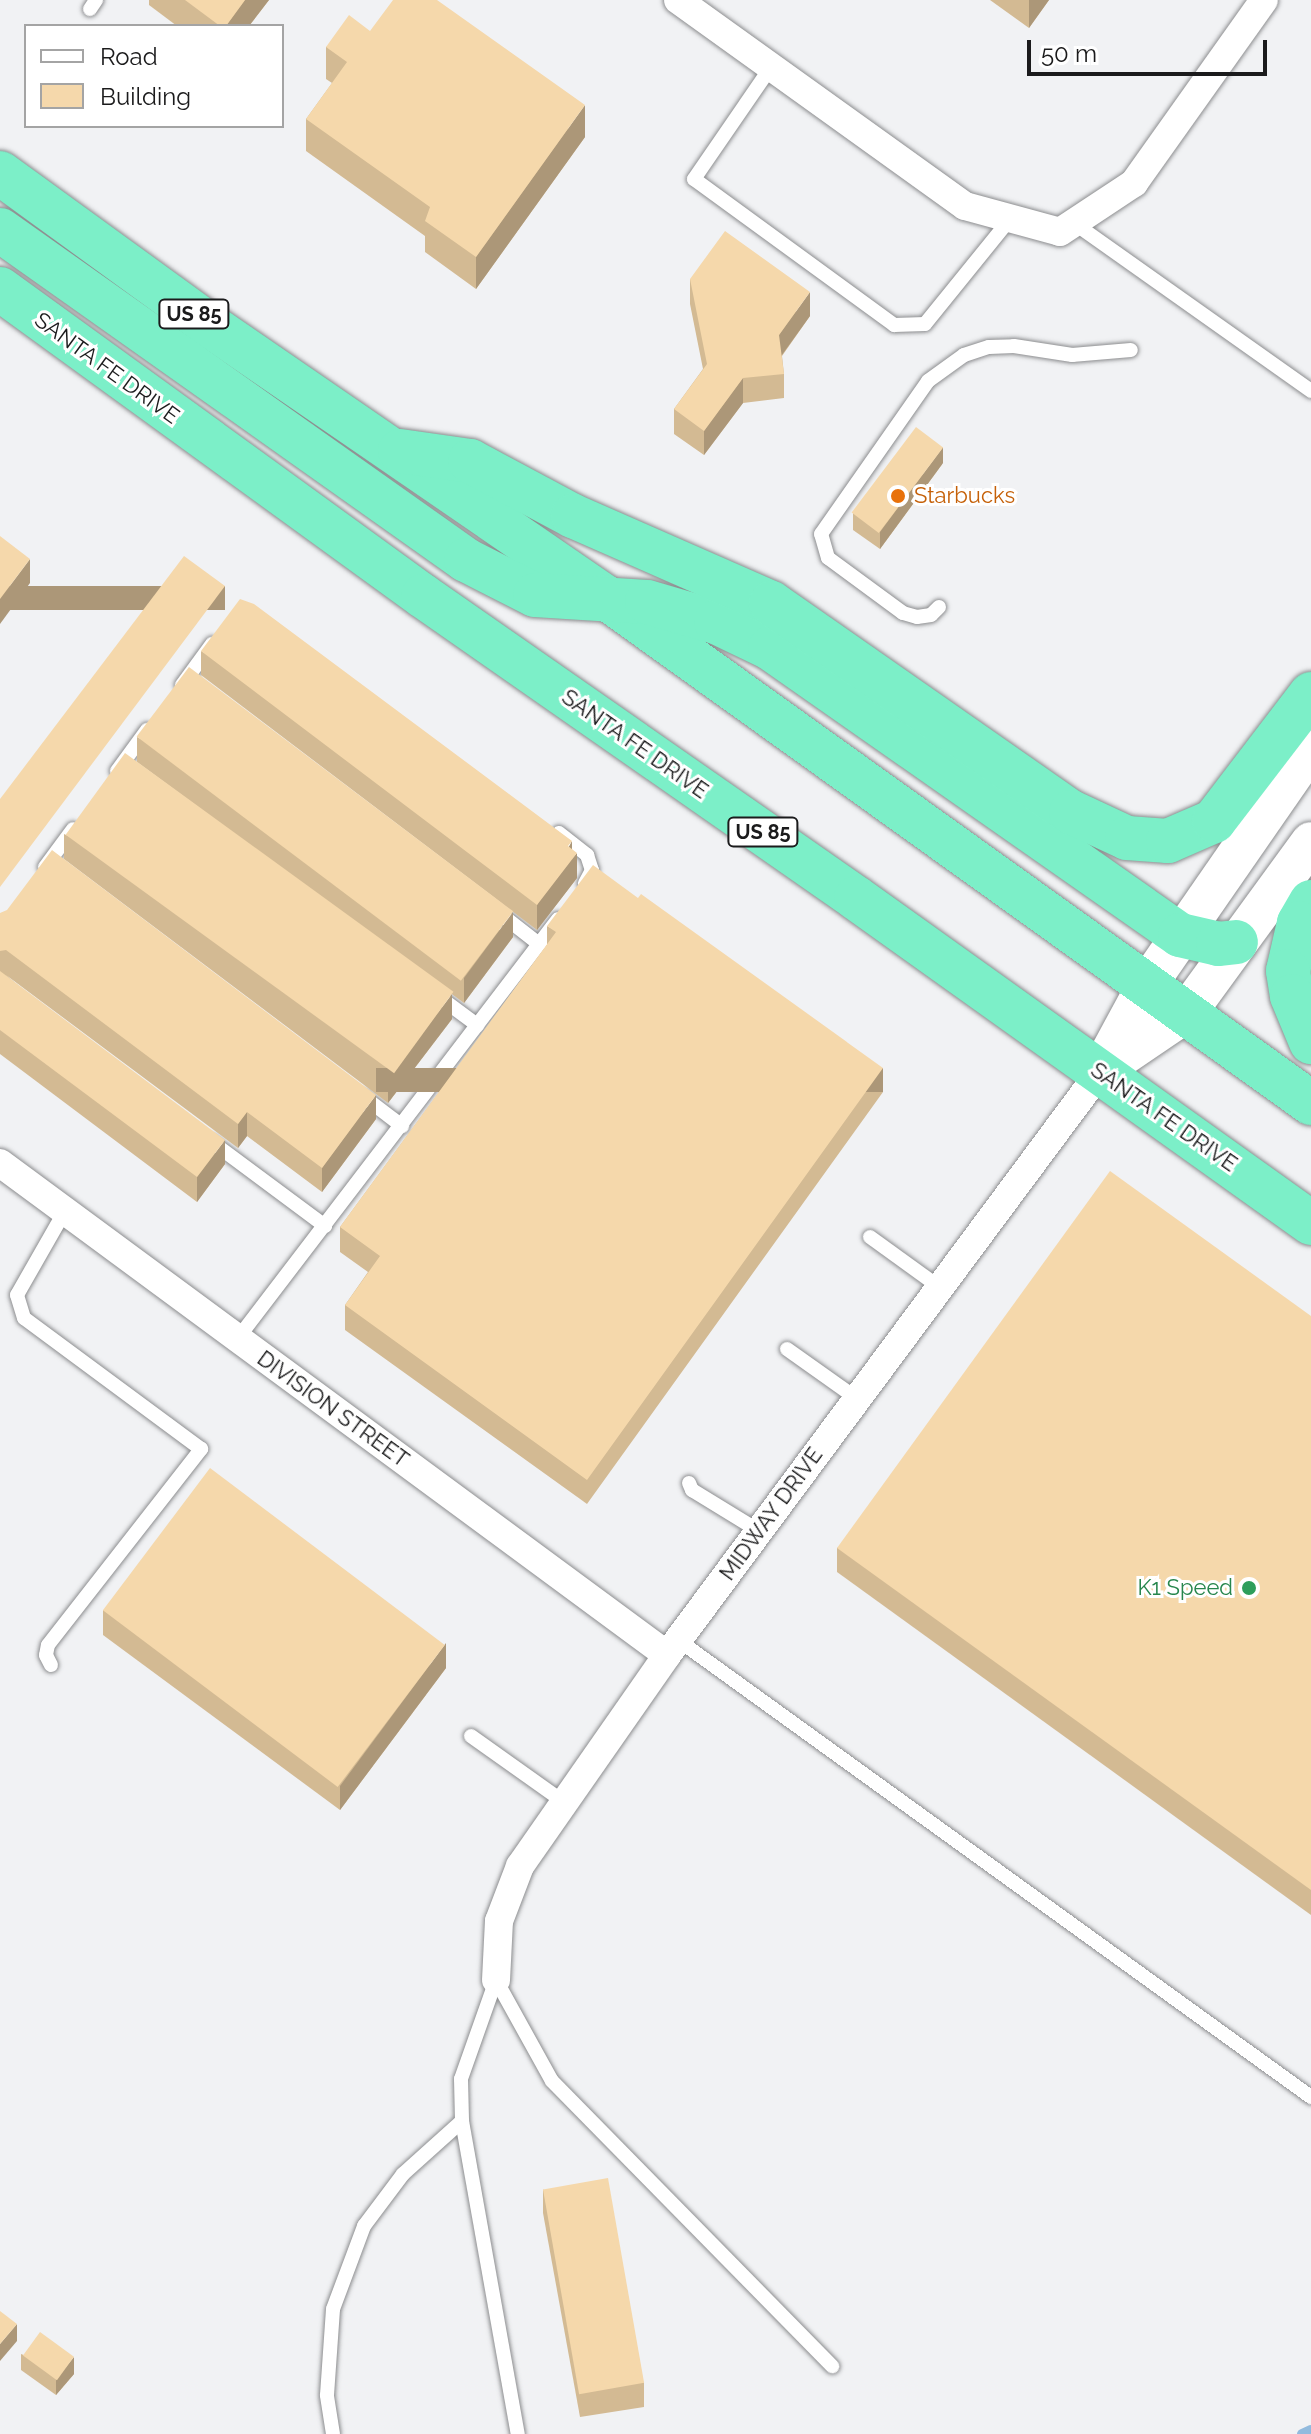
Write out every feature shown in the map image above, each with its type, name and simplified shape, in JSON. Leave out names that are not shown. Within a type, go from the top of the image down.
[{"type":"highway","name":"US 85","points":[[0,173],[391,450],[605,597],[1311,1103]]},
{"type":"highway","points":[[0,230],[466,560],[535,595],[647,602],[716,622],[770,648],[1180,935],[1218,944],[1236,942]]},
{"type":"highway","name":"SANTA FE DRIVE","points":[[0,289],[423,596],[1311,1223]]},
{"type":"highway","points":[[391,450],[470,461],[573,516],[771,603],[1071,812],[1127,838],[1168,841],[1214,821],[1311,694]]},
{"type":"highway","points":[[1311,902],[1299,923],[1288,971],[1292,996],[1311,1042]]},
{"type":"street","points":[[678,0],[965,206],[1060,232],[1134,183],[1264,0]]},
{"type":"street","points":[[1100,1072],[1147,985],[1311,748]]},
{"type":"street","points":[[1100,1072],[1187,1012],[1311,842]]},
{"type":"street","name":"MIDWAY DRIVE","points":[[496,1980],[499,1921],[520,1866],[672,1648],[1100,1072]]},
{"type":"street","name":"DIVISION STREET","points":[[0,1163],[238,1338],[672,1648]]},
{"type":"lane","points":[[771,67],[694,179],[894,325],[925,324],[1010,219]]},
{"type":"lane","points":[[1074,223],[1311,391]]},
{"type":"lane","points":[[939,607],[931,615],[917,617],[903,613],[828,558],[821,534],[928,381],[964,355],[989,347],[1014,346],[1072,355],[1131,350]]},
{"type":"lane","points":[[104,788],[224,628]]},
{"type":"lane","points":[[187,677],[200,686]]},
{"type":"lane","points":[[122,763],[135,773]]},
{"type":"lane","points":[[34,883],[86,812]]},
{"type":"lane","points":[[238,1338],[589,878],[591,862],[587,855],[550,827]]},
{"type":"lane","points":[[50,861],[63,870]]},
{"type":"lane","points":[[489,906],[539,944]]},
{"type":"lane","points":[[427,988],[477,1025]]},
{"type":"lane","points":[[351,1088],[402,1126]]},
{"type":"lane","points":[[200,1133],[325,1226]]},
{"type":"lane","points":[[51,1665],[46,1655],[48,1645],[201,1449],[24,1318],[17,1295],[65,1211]]},
{"type":"lane","points":[[870,1237],[939,1287]]},
{"type":"lane","points":[[787,1349],[856,1398]]},
{"type":"lane","points":[[689,1483],[692,1490],[759,1531]]},
{"type":"lane","points":[[672,1648],[1311,2097]]},
{"type":"lane","points":[[471,1736],[564,1802]]},
{"type":"lane","points":[[496,1980],[461,2079],[462,2121],[518,2434]]},
{"type":"lane","points":[[496,1980],[552,2081],[832,2366]]},
{"type":"lane","points":[[333,2434],[327,2395],[333,2309],[364,2226],[403,2174],[462,2121]]},
{"type":"building","points":[[185,0],[245,0],[227,24],[217,24]]},
{"type":"building","points":[[393,0],[437,0],[585,105],[476,257],[425,221],[430,207],[306,119],[347,62],[326,47],[349,15],[370,31]]},
{"type":"building","points":[[725,231],[810,292],[779,335],[784,374],[743,378],[704,431],[674,409],[707,364],[690,279]]},
{"type":"building","points":[[916,427],[943,447],[879,533],[852,512]]},
{"type":"building","points":[[0,536],[30,559],[0,599]]},
{"type":"building","points":[[184,556],[225,586],[0,887],[0,799]]},
{"type":"building","points":[[240,599],[254,604],[572,841],[568,846],[577,853],[537,905],[201,651]]},
{"type":"building","points":[[189,667],[513,911],[461,981],[137,736]]},
{"type":"building","points":[[125,753],[453,992],[394,1073],[66,835]]},
{"type":"building","points":[[52,850],[376,1095],[322,1168],[247,1112],[238,1124],[6,950],[0,951],[0,913],[7,910]]},
{"type":"building","points":[[593,865],[638,898],[641,894],[883,1068],[587,1480],[345,1305],[380,1256],[340,1227],[556,932],[547,926]]},
{"type":"building","points":[[0,971],[225,1140],[197,1177],[0,1030]]},
{"type":"building","points":[[1110,1171],[1311,1316],[1311,1890],[837,1548]]},
{"type":"building","points":[[210,1468],[445,1645],[338,1787],[103,1610]]},
{"type":"building","points":[[608,2178],[644,2383],[579,2394],[543,2189]]},
{"type":"building","points":[[0,2311],[17,2324],[0,2344]]},
{"type":"building","points":[[40,2332],[74,2357],[57,2380],[23,2355]]},
{"type":"waterway","points":[[1302,2434],[1311,2430]]},
{"type":"place","name":"Starbucks","points":[[898,496]]},
{"type":"place","name":"K1 Speed","points":[[1249,1588]]}]
